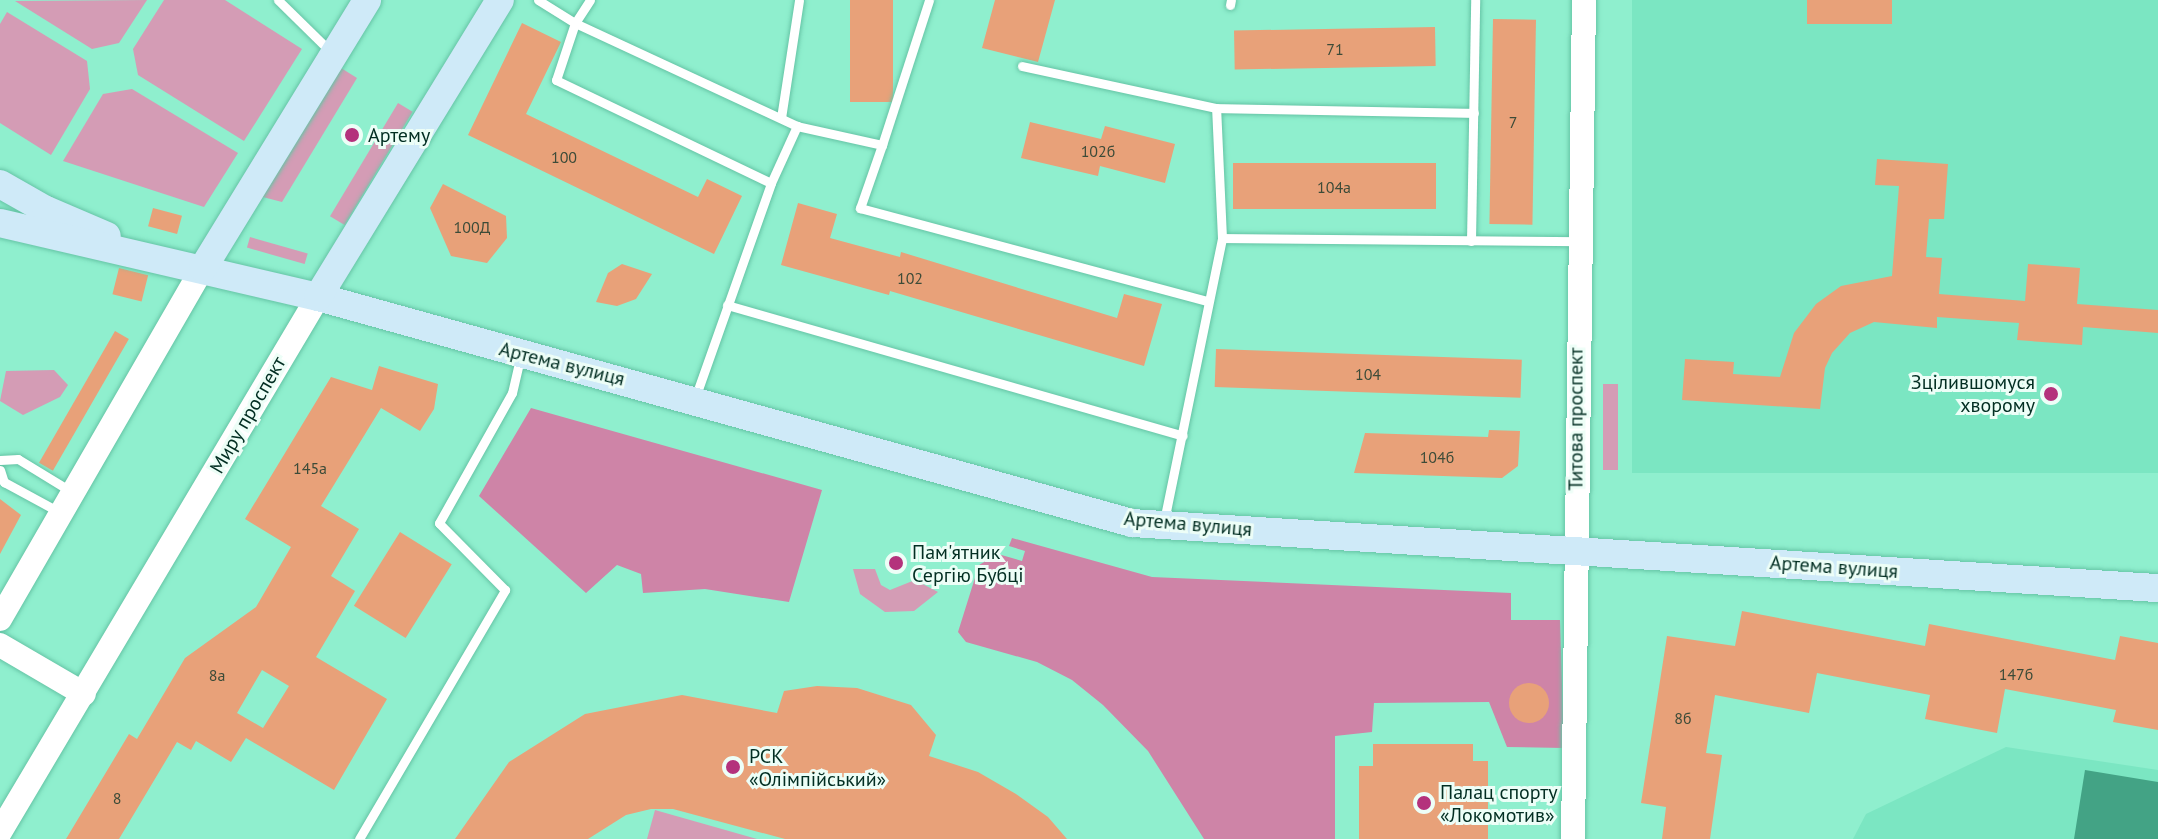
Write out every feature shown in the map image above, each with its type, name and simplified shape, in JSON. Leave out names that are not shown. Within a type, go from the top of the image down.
[{"type":"main road","points":[[0,619],[203,268],[367,0]]},
{"type":"main road","name":"Миру проспект","points":[[0,832],[318,297],[500,0]]},
{"type":"main road","name":"Титова проспект","points":[[1573,839],[1577,241],[1584,0]]},
{"type":"main road","name":"Артема вулиця","points":[[0,184],[46,210],[156,256]]},
{"type":"main road","name":"Артема вулиця","points":[[0,223],[41,236],[156,256],[318,297],[521,355],[695,398],[1132,523],[1576,548],[2158,588]]},
{"type":"main road","points":[[0,645],[84,694]]},
{"type":"lane","points":[[278,0],[334,54]]},
{"type":"lane","points":[[538,0],[575,23],[797,126],[882,145]]},
{"type":"lane","points":[[590,0],[575,23],[556,80],[771,183]]},
{"type":"lane","points":[[781,118],[799,0]]},
{"type":"lane","points":[[929,0],[860,208],[1208,301]]},
{"type":"lane","points":[[1471,241],[1475,0]]},
{"type":"lane","points":[[1022,66],[1216,108],[1474,113]]},
{"type":"lane","points":[[1163,526],[1222,238],[1216,108]]},
{"type":"lane","points":[[695,398],[771,183],[797,126]]},
{"type":"lane","points":[[1222,238],[1577,241]]},
{"type":"lane","points":[[727,305],[1183,436]]},
{"type":"lane","points":[[359,839],[505,590],[439,523],[512,393],[521,355]]},
{"type":"lane","points":[[0,460],[18,459],[66,502]]},
{"type":"lane","points":[[0,470],[4,482],[66,502]]},
{"type":"shaded area","points":[[147,0],[119,43],[92,49],[15,1]]},
{"type":"shaded area","points":[[164,0],[225,0],[302,49],[244,141],[138,75],[133,49]]},
{"type":"shaded area","points":[[1632,0],[2158,0],[2158,473],[1632,473]]},
{"type":"shaded area","points":[[7,12],[87,61],[90,89],[51,155],[0,123],[0,24]]},
{"type":"shaded area","points":[[341,68],[357,78],[282,202],[259,196]]},
{"type":"shaded area","points":[[132,89],[238,153],[204,207],[63,161],[103,94]]},
{"type":"shaded area","points":[[398,103],[413,112],[345,225],[330,216]]},
{"type":"shaded area","points":[[250,237],[308,254],[305,264],[247,248]]},
{"type":"shaded area","points":[[54,370],[68,385],[60,397],[23,415],[0,401],[6,371]]},
{"type":"shaded area","points":[[1603,384],[1618,384],[1618,470],[1603,470]]},
{"type":"shaded area","points":[[531,408],[822,490],[789,602],[705,589],[643,593],[641,574],[617,565],[586,593],[479,496]]},
{"type":"shaded area","points":[[1012,538],[1152,577],[1511,593],[1511,620],[1560,620],[1564,748],[1507,747],[1489,702],[1374,703],[1372,732],[1335,736],[1335,839],[1204,839],[1148,751],[1103,705],[1072,680],[1037,662],[966,642],[958,632],[979,565],[998,554],[1022,561],[1025,551],[1009,546]]},
{"type":"shaded area","points":[[853,569],[875,569],[881,585],[890,590],[915,580],[938,592],[914,611],[885,612],[860,594]]},
{"type":"shaded area","points":[[2006,747],[2158,770],[2158,839],[1853,839],[1866,814]]},
{"type":"shaded area","points":[[2085,770],[2158,782],[2158,839],[2074,839]]},
{"type":"shaded area","points":[[655,810],[757,839],[647,839]]},
{"type":"building","points":[[850,0],[893,0],[893,102],[850,102]]},
{"type":"building","points":[[995,0],[1055,0],[1038,62],[982,48]]},
{"type":"building","points":[[1807,0],[1892,0],[1892,24],[1807,24]]},
{"type":"building","points":[[1493,19],[1536,20],[1532,225],[1489,224]]},
{"type":"building","points":[[522,23],[561,42],[526,114],[698,197],[707,179],[742,196],[714,254],[468,135]]},
{"type":"building","points":[[1435,27],[1436,66],[1235,70],[1234,31]]},
{"type":"building","points":[[1030,122],[1101,139],[1105,126],[1175,144],[1165,183],[1100,166],[1098,176],[1021,158]]},
{"type":"building","points":[[1877,159],[1948,164],[1944,219],[1929,219],[1926,257],[1942,258],[1939,294],[2025,301],[2028,264],[2080,268],[2077,304],[2158,310],[2158,333],[2083,327],[2082,345],[2017,340],[2019,323],[1937,317],[1937,328],[1874,322],[1850,333],[1832,353],[1825,368],[1820,409],[1682,400],[1685,359],[1734,362],[1733,374],[1780,377],[1794,333],[1816,304],[1841,286],[1892,276],[1899,186],[1875,185]]},
{"type":"building","points":[[1233,163],[1436,163],[1436,209],[1233,209]]},
{"type":"building","points":[[443,184],[506,216],[507,238],[487,263],[451,256],[430,208]]},
{"type":"building","points":[[798,203],[837,214],[830,238],[900,257],[901,252],[1117,318],[1124,294],[1162,304],[1144,366],[890,291],[889,295],[781,265]]},
{"type":"building","points":[[153,208],[182,216],[177,234],[148,226]]},
{"type":"building","points":[[622,264],[652,274],[636,299],[617,306],[596,302],[608,273]]},
{"type":"building","points":[[119,268],[148,275],[142,301],[112,294]]},
{"type":"building","points":[[115,331],[129,339],[53,471],[39,463]]},
{"type":"building","points":[[1216,349],[1522,360],[1520,398],[1215,387]]},
{"type":"building","points":[[379,366],[438,384],[434,409],[420,431],[381,408],[321,506],[359,529],[331,576],[355,591],[316,657],[387,699],[334,790],[246,738],[231,762],[196,741],[191,750],[177,742],[119,839],[66,839],[129,734],[137,739],[185,658],[256,607],[291,547],[245,519],[331,377],[372,390]],"holes":[[[262,670],[289,686],[263,728],[237,713]]]},
{"type":"building","points":[[1489,430],[1520,431],[1518,466],[1502,478],[1354,473],[1365,433],[1488,437]]},
{"type":"building","points":[[0,499],[21,515],[0,554]]},
{"type":"building","points":[[400,532],[452,564],[406,638],[354,606]]},
{"type":"building","points":[[1742,611],[1925,646],[1929,624],[2115,660],[2120,636],[2158,643],[2158,730],[2113,722],[2116,710],[2005,689],[1997,733],[1925,719],[1930,695],[1817,673],[1809,713],[1715,695],[1706,753],[1722,755],[1710,839],[1662,839],[1666,807],[1641,803],[1667,636],[1735,646]]},
{"type":"building","points":[[1529,683],[1543,689],[1549,703],[1543,717],[1529,723],[1515,717],[1509,703],[1515,689]]},
{"type":"building","name":"РСК «Олімпійський»","points":[[817,686],[857,688],[911,705],[936,735],[929,756],[978,772],[1016,794],[1048,817],[1067,839],[785,839],[673,809],[651,809],[626,815],[588,839],[455,839],[509,762],[585,714],[682,695],[777,713],[784,691]]},
{"type":"building","name":"Палац спорту «Локомотив»","points":[[1373,744],[1473,744],[1473,761],[1488,761],[1488,839],[1359,839],[1359,766],[1373,766]]},
{"type":"place","name":"Артему","points":[[352,135]]},
{"type":"place","name":"Зцілившомуся хворому","points":[[2051,394]]},
{"type":"place","name":"Пам'ятник Сергію Бубці","points":[[896,563]]},
{"type":"place","name":"РСК «Олімпійський»","points":[[733,767]]},
{"type":"place","name":"Палац спорту «Локомотив»","points":[[1424,803]]}]
